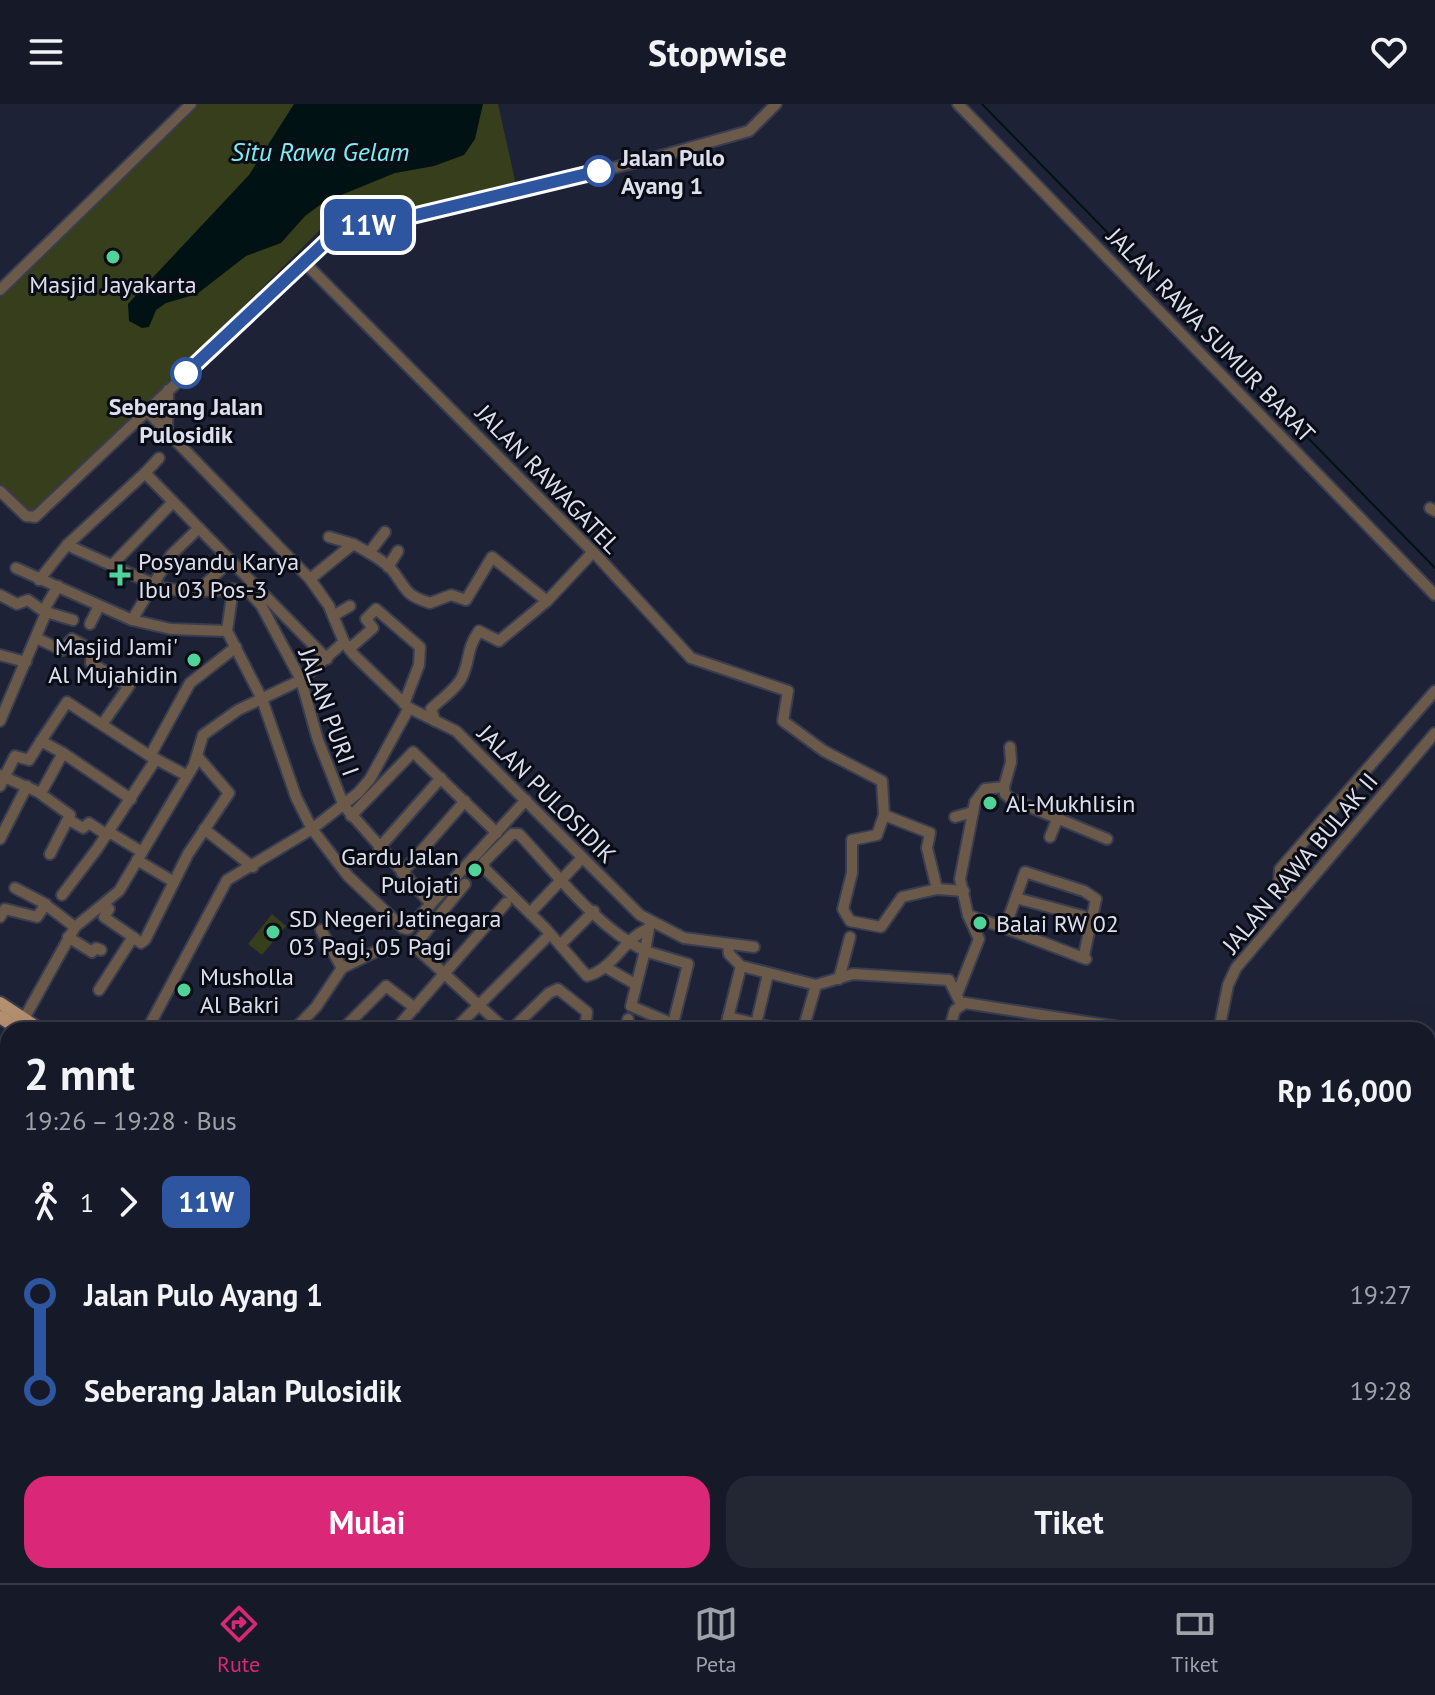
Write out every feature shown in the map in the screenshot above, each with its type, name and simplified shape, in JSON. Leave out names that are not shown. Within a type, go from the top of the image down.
[{"type":"main road","points":[[0,1003],[20,1022]]},
{"type":"street","points":[[0,290],[191,104]]},
{"type":"street","points":[[0,491],[30,518],[46,509],[326,239],[345,231],[650,159],[749,131],[776,104]]},
{"type":"street","name":"JALAN RAWA SUMUR BARAT","points":[[958,104],[1435,595]]},
{"type":"street","name":"JALAN RAWAGATEL","points":[[303,261],[593,552],[691,658],[785,690],[789,693],[783,721],[824,751],[882,781],[884,815]]},
{"type":"street","points":[[167,432],[168,390]]},
{"type":"street","name":"JALAN PULOSIDIK","points":[[147,411],[310,579],[347,646],[406,706],[456,731],[649,926],[684,938],[754,947]]},
{"type":"street","points":[[39,580],[67,545],[159,458]]},
{"type":"street","points":[[145,473],[230,561],[253,590],[275,606],[327,659]]},
{"type":"street","points":[[112,565],[173,502]]},
{"type":"street","points":[[132,620],[150,584],[171,555],[199,528]]},
{"type":"street","points":[[369,553],[385,532]]},
{"type":"street","points":[[329,537],[353,544],[369,553],[388,567],[407,594],[434,603],[451,595],[466,600],[492,557],[547,601]]},
{"type":"street","points":[[310,579],[353,544]]},
{"type":"street","points":[[67,545],[150,584],[175,591],[253,590]]},
{"type":"street","points":[[388,567],[398,551]]},
{"type":"street","points":[[435,721],[431,709],[459,682],[466,655],[482,626],[499,641],[547,601],[593,552]]},
{"type":"street","points":[[200,589],[230,561]]},
{"type":"street","points":[[16,568],[132,620],[171,629],[227,631]]},
{"type":"street","points":[[0,721],[45,610],[58,586]]},
{"type":"street","points":[[233,589],[227,631],[262,699],[296,797],[312,829],[348,876],[403,928],[408,929],[526,800]]},
{"type":"street","name":"JALAN PURI I","points":[[253,590],[301,680],[318,740],[344,806],[431,904]]},
{"type":"street","points":[[0,595],[17,604],[28,600],[73,620]]},
{"type":"street","points":[[90,624],[99,606]]},
{"type":"street","points":[[266,614],[275,606]]},
{"type":"street","points":[[333,616],[350,606]]},
{"type":"street","points":[[23,1022],[75,927],[119,891],[198,757],[206,732],[301,680],[373,627],[366,619],[378,609],[420,647],[419,665],[406,706],[370,779],[344,806],[312,829],[230,878],[152,1022]]},
{"type":"street","points":[[36,638],[62,650],[72,639],[92,650],[91,663],[129,686],[103,723]]},
{"type":"street","points":[[62,895],[131,799],[190,683],[236,647]]},
{"type":"street","points":[[0,655],[26,662]]},
{"type":"street","points":[[1293,899],[1279,883],[1280,869],[1435,691]]},
{"type":"street","points":[[174,882],[108,834],[89,823],[83,828],[69,820],[63,807],[41,793],[2,779],[15,756],[30,760],[66,701],[153,758],[186,775]]},
{"type":"street","name":"JALAN RAWA BULAK II","points":[[1221,1022],[1231,975],[1435,733]]},
{"type":"street","points":[[41,741],[131,799]]},
{"type":"street","points":[[1010,747],[1011,762],[1005,794],[1057,820],[1107,839]]},
{"type":"street","name":"JALAN PURI I","points":[[351,816],[411,752],[497,833]]},
{"type":"street","points":[[41,793],[63,753]]},
{"type":"street","points":[[105,905],[109,909],[104,917],[141,943],[145,940],[204,829],[229,793],[198,757]]},
{"type":"street","points":[[379,848],[441,778]]},
{"type":"street","points":[[0,839],[27,786]]},
{"type":"street","points":[[958,992],[979,939],[968,915],[961,869],[973,812],[983,790],[1004,787]]},
{"type":"street","points":[[402,873],[465,801]]},
{"type":"street","points":[[955,817],[973,812]]},
{"type":"street","points":[[937,889],[927,848],[930,833],[884,815],[877,835],[851,842],[852,873],[843,909],[850,921],[881,927],[899,898],[937,889],[964,891]]},
{"type":"street","points":[[50,854],[69,820]]},
{"type":"street","points":[[1050,837],[1057,820]]},
{"type":"street","points":[[204,829],[253,867]]},
{"type":"street","points":[[649,926],[637,934],[631,944],[605,967],[587,976],[484,868],[484,862],[515,833],[631,944],[688,964],[674,1022]]},
{"type":"street","points":[[530,913],[582,858]]},
{"type":"street","points":[[968,915],[1085,957],[1098,904],[1092,894],[1025,872],[1005,928]]},
{"type":"street","points":[[465,884],[415,941],[416,951],[499,1022]]},
{"type":"street","points":[[15,888],[46,904],[75,927]]},
{"type":"street","points":[[1016,898],[1083,916]]},
{"type":"street","points":[[402,1022],[506,903]]},
{"type":"street","points":[[0,917],[5,909],[37,917],[46,904]]},
{"type":"street","points":[[560,945],[594,911]]},
{"type":"street","points":[[649,926],[632,1008],[668,1022]]},
{"type":"street","points":[[321,930],[342,968]]},
{"type":"street","points":[[68,937],[92,952],[96,948],[101,950]]},
{"type":"street","points":[[99,990],[133,937]]},
{"type":"street","points":[[839,979],[850,937]]},
{"type":"street","points":[[461,1022],[545,939]]},
{"type":"street","points":[[728,945],[729,954],[741,966],[816,985],[853,974],[947,980],[953,983],[961,1004]]},
{"type":"street","points":[[302,1022],[316,1007],[342,968],[381,949],[392,951]]},
{"type":"street","points":[[727,1022],[741,966]]},
{"type":"street","points":[[605,967],[635,984]]},
{"type":"street","points":[[756,1022],[768,974]]},
{"type":"street","points":[[805,1022],[816,985]]},
{"type":"street","points":[[350,1022],[386,986],[415,1008]]},
{"type":"street","points":[[518,1022],[549,993],[558,989],[587,1012],[586,1022]]},
{"type":"street","points":[[951,1022],[955,1010],[961,1004]]},
{"type":"street","points":[[961,1004],[1034,1011],[1094,1022]]},
{"type":"street","points":[[728,1017],[748,1022]]},
{"type":"green space","points":[[197,104],[498,104],[517,189],[327,223],[32,518],[0,484],[0,297]]},
{"type":"green space","points":[[272,914],[286,926],[262,955],[248,944]]},
{"type":"water","name":"Situ Rawa Gelam","points":[[294,104],[483,104],[475,139],[464,155],[434,166],[395,173],[324,202],[305,216],[281,243],[246,256],[197,294],[166,303],[156,310],[149,327],[142,328],[129,321],[128,304],[249,175]]},
{"type":"waterway","points":[[982,104],[1435,568]]},
{"type":"bus line","name":"11W","points":[[186,373],[333,235],[599,171]]},
{"type":"place","name":"Jalan Pulo Ayang 1","points":[[599,171]]},
{"type":"place","name":"Masjid Jayakarta","points":[[113,257]]},
{"type":"place","name":"Seberang Jalan Pulosidik","points":[[186,373]]},
{"type":"place","name":"Posyandu Karya Ibu 03 Pos-3","points":[[120,575]]},
{"type":"place","name":"Masjid Jami' Al Mujahidin","points":[[194,660]]},
{"type":"place","name":"Al-Mukhlisin","points":[[990,803]]},
{"type":"place","name":"Gardu Jalan Pulojati","points":[[475,870]]},
{"type":"place","name":"Balai RW 02","points":[[980,923]]},
{"type":"place","name":"SD Negeri Jatinegara 03 Pagi, 05 Pagi","points":[[273,932]]},
{"type":"place","name":"Musholla Al Bakri","points":[[184,990]]}]
